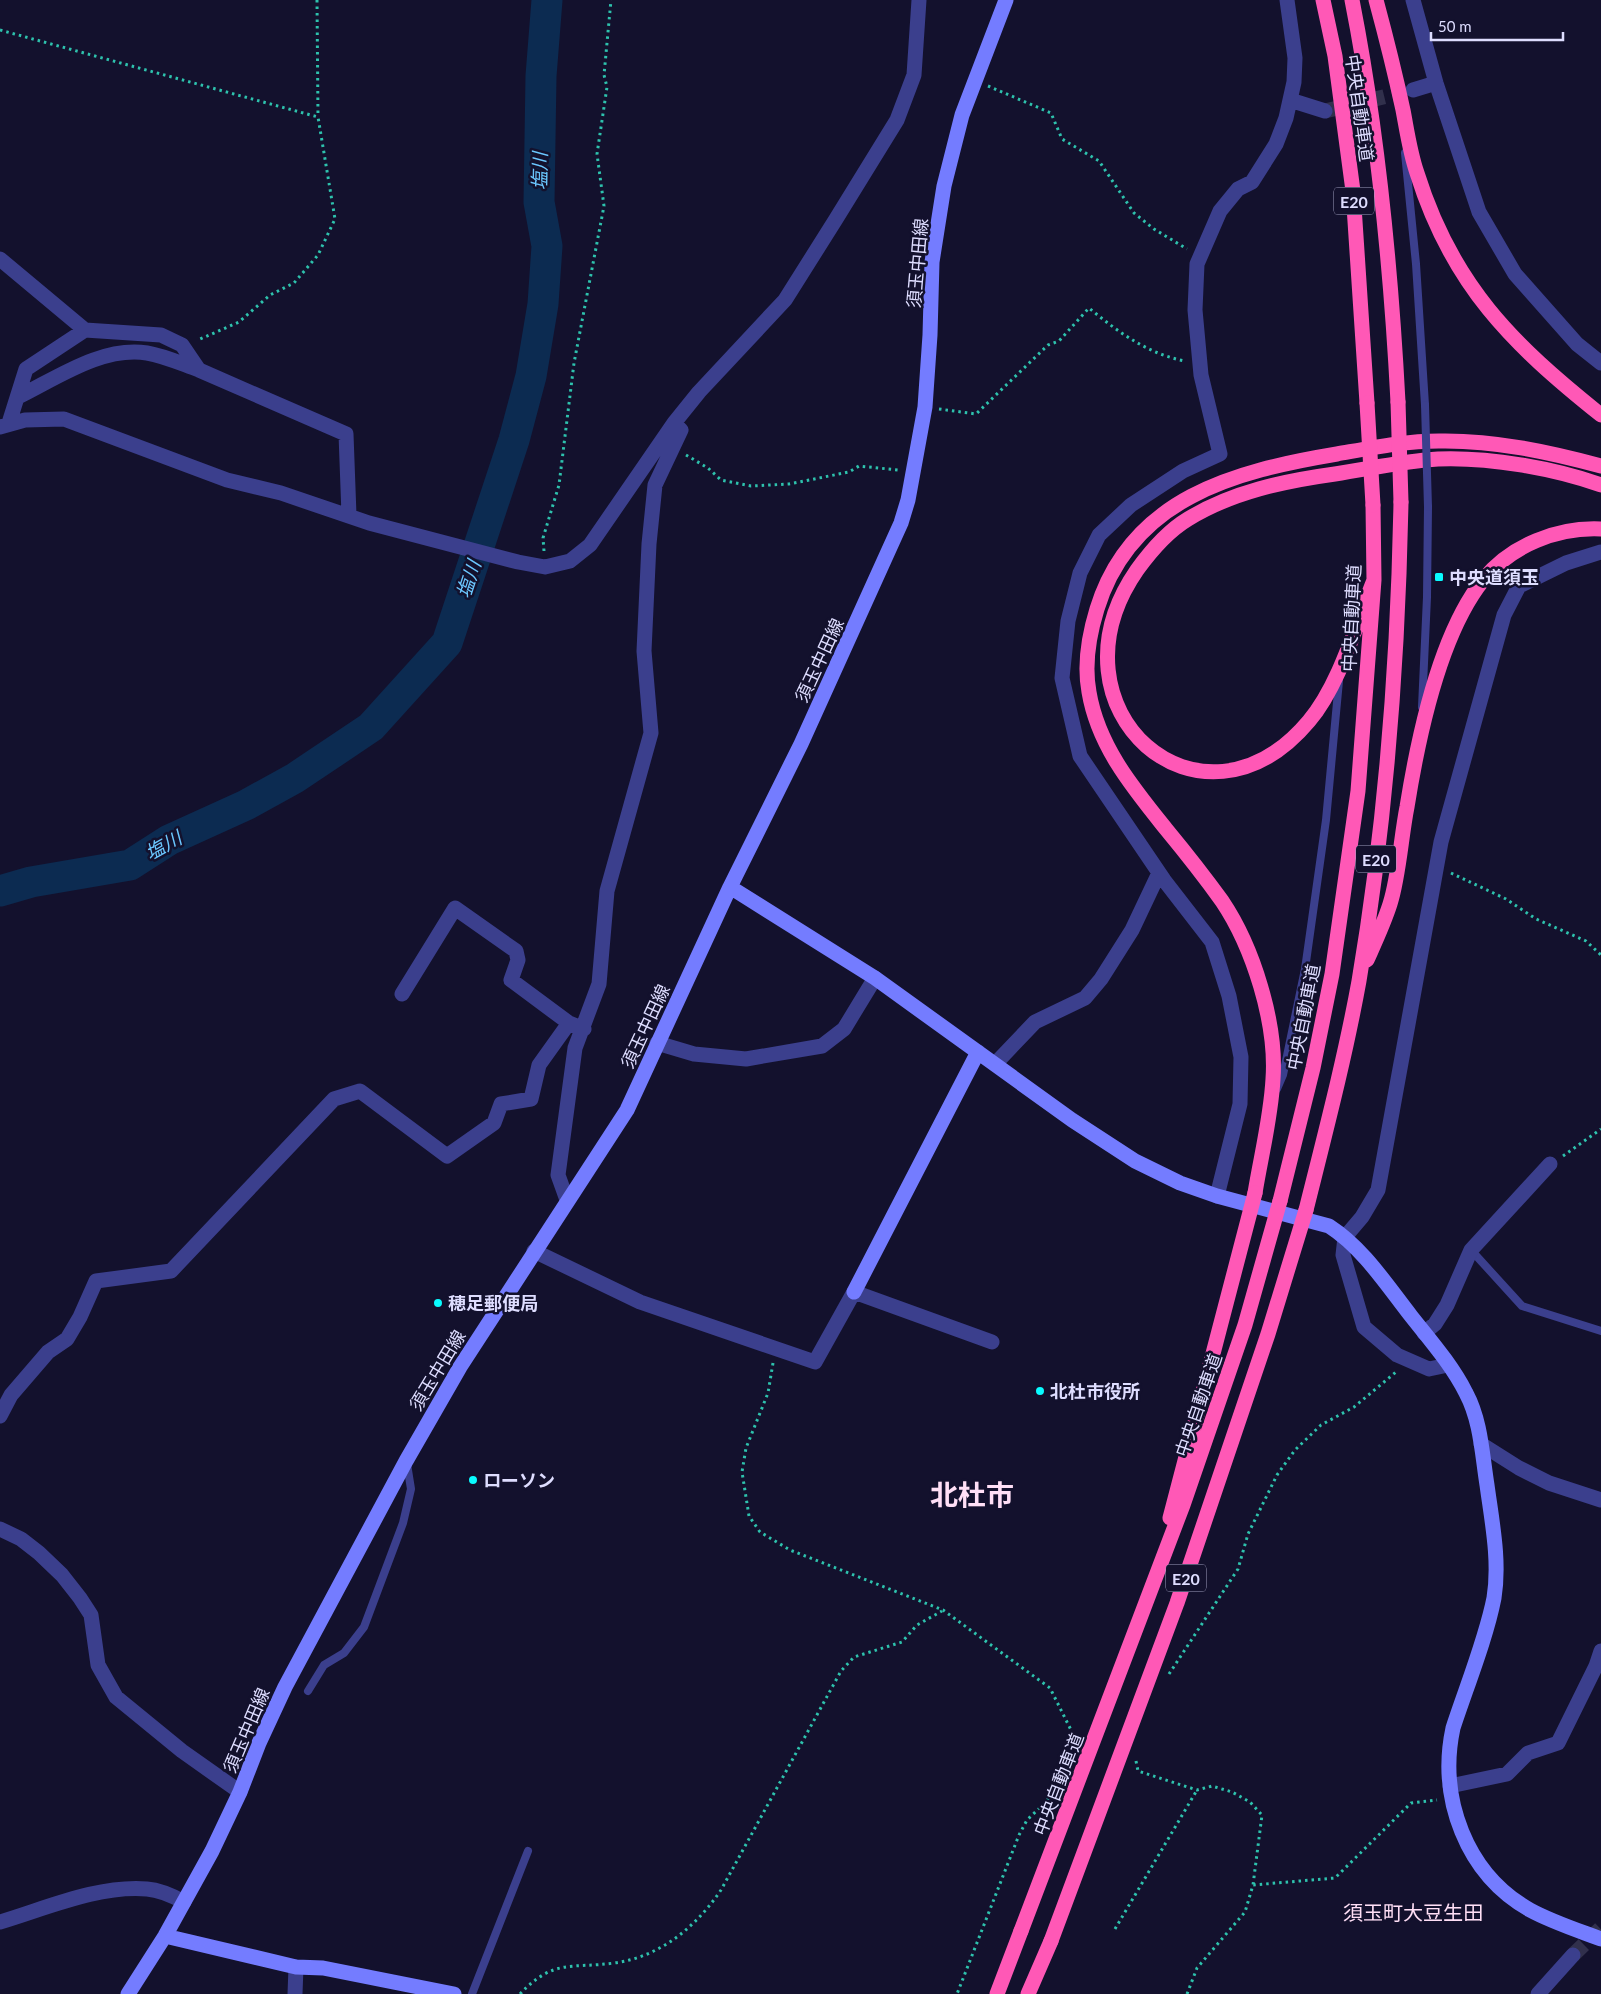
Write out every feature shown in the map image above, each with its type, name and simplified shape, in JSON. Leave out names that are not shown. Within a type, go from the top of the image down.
[{"type":"highway","name":"中央自動車道","points":[[997,1994],[1152,1592],[1245,1325],[1280,1202],[1314,1068],[1340,918],[1358,791],[1374,580],[1373,505],[1353,191],[1334,56],[1323,0]]},
{"type":"highway","name":"中央自動車道","points":[[1028,1994],[1051,1940],[1177,1603],[1268,1334],[1306,1210],[1339,1075],[1359,981],[1386,788],[1396,670],[1401,502],[1398,402],[1383,200],[1362,51],[1352,0]]},
{"type":"highway","points":[[1376,0],[1406,90],[1416,172],[1433,219],[1454,262],[1475,294],[1532,358],[1601,415]]},
{"type":"highway","points":[[1152,1592],[1196,1413],[1255,1193],[1274,1075],[1265,1002],[1240,933],[1223,902],[1122,773],[1105,744],[1096,719],[1089,692],[1089,640],[1106,585],[1132,542],[1151,522],[1175,505],[1208,486],[1254,470],[1387,445],[1440,441],[1506,445],[1601,466]]},
{"type":"highway","points":[[1374,580],[1323,700],[1309,720],[1290,740],[1270,755],[1249,765],[1224,770],[1194,770],[1173,764],[1155,754],[1138,738],[1122,718],[1108,677],[1111,624],[1129,581],[1163,539],[1186,519],[1256,489],[1298,479],[1439,459],[1483,461],[1530,468],[1577,477],[1601,485]]},
{"type":"highway","points":[[1359,981],[1391,903],[1407,804],[1430,701],[1444,656],[1470,599],[1484,578],[1504,560],[1529,544],[1557,533],[1601,529]]},
{"type":"main road","name":"須玉中田線","points":[[128,1994],[184,1902],[240,1792],[259,1743],[285,1687],[406,1461],[460,1367],[627,1110],[730,887],[801,744],[901,523],[913,473],[924,407],[930,335],[932,262],[944,186],[962,114],[1006,0]]},
{"type":"main road","points":[[730,887],[875,978],[1072,1120],[1135,1161],[1180,1183],[1217,1196],[1330,1226],[1346,1237],[1375,1270],[1448,1365],[1466,1392],[1476,1415],[1481,1444],[1495,1547],[1496,1580],[1490,1615],[1452,1728],[1448,1762],[1455,1814],[1469,1850],[1484,1872],[1502,1889],[1529,1909],[1601,1939]]},
{"type":"main road","points":[[854,1292],[978,1052]]},
{"type":"main road","points":[[165,1936],[296,1967],[323,1968],[454,1994]]},
{"type":"street","points":[[5,425],[24,420],[64,419],[227,480],[281,493],[369,523],[518,562],[546,567],[570,561],[590,545],[674,423],[698,392],[785,300],[897,120],[914,75],[919,0]]},
{"type":"street","points":[[1217,1196],[1240,1104],[1241,1057],[1229,996],[1212,942],[1159,873],[1080,756],[1062,678],[1068,621],[1080,573],[1099,535],[1131,504],[1183,471],[1220,454],[1200,364],[1195,310],[1197,264],[1220,210],[1238,189],[1252,182],[1276,144],[1286,118],[1294,82],[1295,58],[1287,0]]},
{"type":"street","points":[[1413,0],[1436,83],[1479,212],[1515,274],[1577,344],[1601,363]]},
{"type":"street","points":[[1406,90],[1436,83]]},
{"type":"street","points":[[1290,100],[1325,110]]},
{"type":"street","points":[[0,259],[85,330],[161,335],[182,345],[199,370]]},
{"type":"street","points":[[5,425],[18,397],[26,369],[85,330]]},
{"type":"street","points":[[18,397],[81,365],[124,353],[146,353],[199,370],[346,434],[349,515]]},
{"type":"street","points":[[567,1200],[558,1175],[575,1048],[584,1029],[599,984],[608,891],[650,733],[644,651],[649,544],[655,485],[681,430],[674,423]]},
{"type":"street","points":[[1448,1365],[1429,1369],[1397,1355],[1364,1328],[1343,1255],[1346,1237],[1362,1217],[1378,1190],[1441,842],[1504,615],[1519,586],[1566,563],[1601,552]]},
{"type":"street","points":[[995,1064],[1035,1022],[1085,998],[1101,980],[1132,930],[1159,873]]},
{"type":"street","points":[[402,994],[455,908],[516,951],[518,960],[511,980],[569,1023],[584,1029]]},
{"type":"street","points":[[657,1043],[694,1054],[746,1059],[822,1046],[844,1029],[875,978]]},
{"type":"street","points":[[0,1416],[17,1388],[48,1352],[67,1338],[80,1317],[96,1281],[171,1271],[334,1099],[360,1091],[447,1156],[494,1122],[501,1104],[530,1099],[539,1065],[569,1023]]},
{"type":"street","points":[[1424,1334],[1435,1324],[1447,1306],[1471,1250],[1550,1164]]},
{"type":"street","points":[[534,1251],[640,1302],[815,1362],[854,1292],[992,1342]]},
{"type":"street","points":[[1481,1444],[1549,1483],[1601,1500]]},
{"type":"street","points":[[0,1529],[21,1539],[39,1553],[62,1576],[80,1598],[91,1615],[98,1665],[107,1685],[116,1697],[182,1751],[240,1792]]},
{"type":"street","points":[[1451,1792],[1507,1774],[1528,1753],[1558,1743],[1596,1666],[1601,1651]]},
{"type":"street","points":[[0,1922],[99,1893],[122,1889],[150,1889],[184,1902]]},
{"type":"street","points":[[1538,1994],[1572,1955]]},
{"type":"street","points":[[295,1994],[296,1967]]},
{"type":"lane","points":[[1406,90],[1425,405],[1428,507],[1427,597],[1420,743]]},
{"type":"lane","points":[[1270,1104],[1283,1075],[1305,969],[1326,820],[1340,663]]},
{"type":"lane","points":[[1471,1250],[1522,1306],[1601,1331]]},
{"type":"lane","points":[[308,1692],[324,1665],[344,1653],[364,1627],[403,1523],[411,1489],[406,1461]]},
{"type":"lane","points":[[472,1994],[528,1851]]},
{"type":"path","points":[[182,345],[239,322],[270,295],[294,282],[318,254],[335,219],[318,118],[317,0]]},
{"type":"path","points":[[546,567],[543,538],[559,485],[574,363],[604,206],[597,154],[607,87],[604,75],[611,0]]},
{"type":"path","points":[[0,30],[318,118]]},
{"type":"path","points":[[975,81],[1051,113],[1062,139],[1099,161],[1134,213],[1154,229],[1200,256]]},
{"type":"path","points":[[924,407],[976,414],[1048,345],[1059,341],[1089,308],[1142,346],[1166,357],[1200,364]]},
{"type":"path","points":[[682,453],[708,468],[721,480],[751,486],[789,484],[849,472],[859,466],[913,473]]},
{"type":"path","points":[[1436,866],[1506,899],[1536,919],[1586,941],[1601,955]]},
{"type":"path","points":[[1550,1164],[1601,1129]]},
{"type":"path","points":[[774,1348],[773,1370],[768,1393],[746,1448],[742,1472],[749,1516],[760,1532],[790,1550],[943,1610],[1050,1688],[1074,1736],[1048,1801],[1027,1820],[1019,1835],[957,1994]]},
{"type":"path","points":[[1168,1675],[1238,1570],[1252,1526],[1277,1475],[1296,1450],[1321,1425],[1354,1407],[1410,1360]]},
{"type":"path","points":[[520,1994],[528,1985],[558,1967],[615,1963],[642,1956],[661,1948],[687,1930],[709,1908],[721,1890],[841,1672],[854,1657],[902,1642],[917,1625],[943,1610]]},
{"type":"path","points":[[1139,1752],[1136,1760],[1138,1771],[1197,1790],[1212,1786],[1232,1792],[1250,1802],[1262,1815],[1253,1885],[1245,1912],[1197,1968],[1187,1994]]},
{"type":"path","points":[[1115,1929],[1197,1790]]},
{"type":"path","points":[[1253,1885],[1335,1878],[1411,1802],[1451,1792]]},
{"type":"waterway","name":"塩川","points":[[0,891],[31,882],[130,865],[169,840],[246,805],[295,778],[371,727],[447,643],[514,440],[531,376],[543,304],[547,246],[539,202],[541,76],[547,0]]},
{"type":"tunnel","points":[[1325,111],[1412,90]]},
{"type":"tunnel","points":[[1573,1955],[1601,1928]]},
{"type":"place","name":"中央道須玉","points":[[1439,577]]},
{"type":"place","name":"穂足郵便局","points":[[438,1303]]},
{"type":"place","name":"北杜市役所","points":[[1040,1391]]},
{"type":"place","name":"ローソン","points":[[473,1480]]},
{"type":"district","name":"北杜市","points":[[972,1494]]},
{"type":"district","name":"須玉町大豆生田","points":[[1413,1912]]}]
